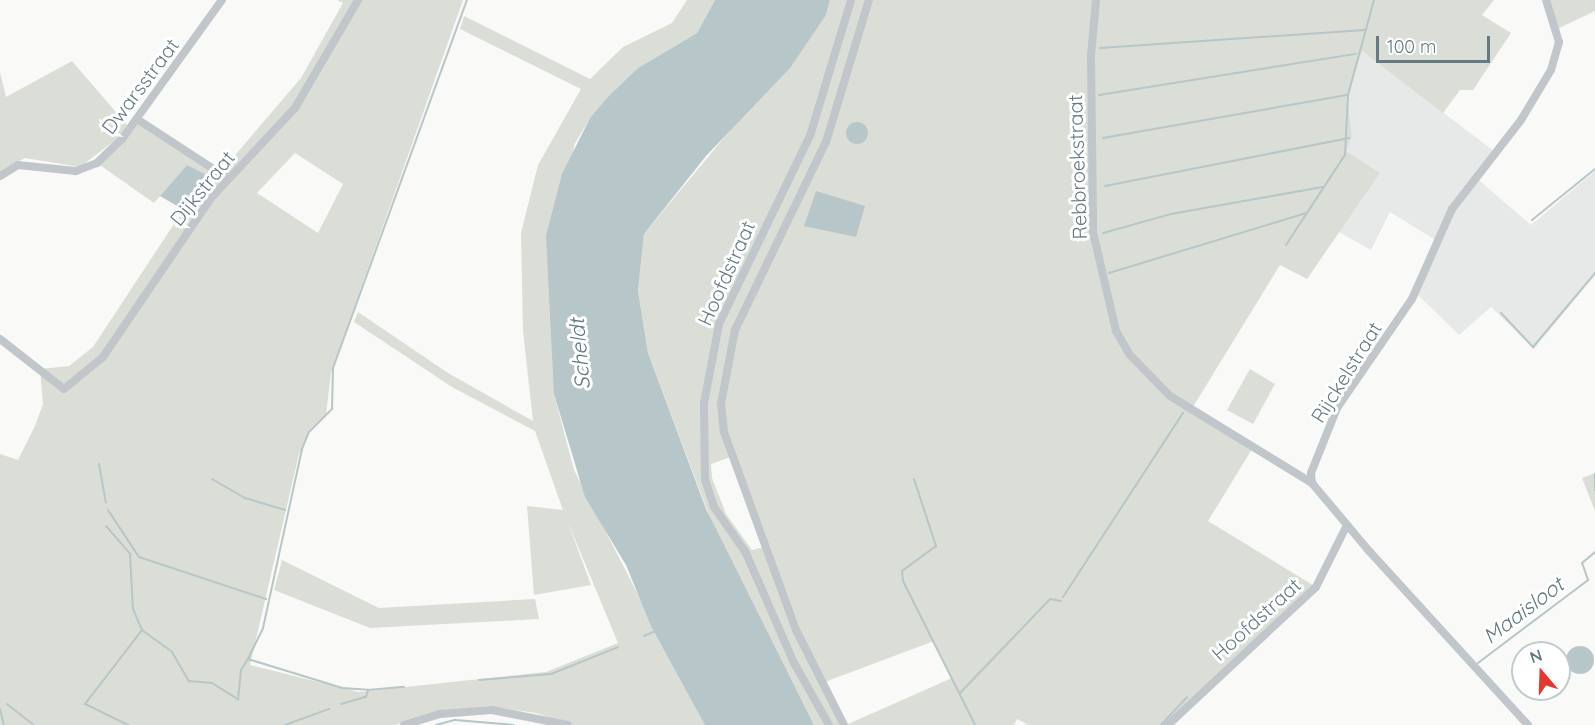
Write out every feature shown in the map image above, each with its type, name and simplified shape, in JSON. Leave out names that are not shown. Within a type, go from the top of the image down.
[{"type":"street","name":"Dwarsstraat","points":[[0,176],[26,164],[85,169],[114,148],[222,0]]},
{"type":"street","name":"Dijkstraat","points":[[0,339],[64,389],[108,351],[226,178],[295,108],[358,0]]},
{"type":"street","name":"Hoofdstraat","points":[[829,725],[794,663],[746,553],[714,507],[705,479],[704,403],[719,324],[810,136],[851,0]]},
{"type":"street","name":"Hoofdstraat","points":[[844,725],[796,630],[724,432],[721,404],[735,330],[826,142],[869,0]]},
{"type":"street","name":"Rebbroekstraat","points":[[1096,0],[1090,56],[1093,232],[1116,331],[1130,355],[1170,396],[1312,483]]},
{"type":"street","name":"Rijckelstraat","points":[[1312,483],[1316,454],[1337,408],[1412,299],[1452,210],[1521,120],[1551,70],[1559,42],[1546,0]]},
{"type":"street","points":[[137,119],[226,178]]},
{"type":"street","points":[[1312,483],[1347,525],[1528,725]]},
{"type":"street","name":"Hoofdstraat","points":[[1168,725],[1316,587],[1347,525]]},
{"type":"street","points":[[404,725],[440,714],[492,710],[568,725]]},
{"type":"shaded area","points":[[337,0],[463,0],[331,373],[326,415],[311,428],[299,454],[250,665],[359,692],[546,672],[618,643],[567,520],[591,585],[534,595],[527,506],[563,510],[535,431],[452,387],[354,322],[358,312],[448,373],[533,421],[523,331],[521,233],[538,165],[581,89],[460,29],[464,16],[590,79],[623,47],[672,23],[687,0],[715,0],[697,33],[638,68],[590,118],[574,145],[554,394],[574,470],[705,725],[572,725],[536,713],[488,706],[440,711],[395,725],[0,725],[0,454],[18,460],[35,426],[43,404],[40,369],[69,366],[93,347],[176,221],[209,184],[187,165],[154,203],[97,163],[137,119],[220,173],[301,78],[343,3]],"holes":[[[295,153],[343,184],[318,233],[257,193]]]},
{"type":"shaded area","points":[[830,0],[1494,0],[1482,15],[1511,33],[1473,90],[1460,90],[1443,113],[1362,51],[1347,97],[1352,135],[1346,151],[1380,173],[1307,279],[1280,265],[1191,410],[1252,449],[1208,521],[1316,587],[1168,725],[1028,725],[1017,719],[1014,725],[846,725],[952,678],[934,641],[822,683],[843,725],[814,725],[712,523],[648,353],[638,291],[644,234],[826,15]],"holes":[[[733,456],[764,547],[752,550],[726,514],[712,478],[711,464]]]},
{"type":"shaded area","points":[[1546,0],[1595,0],[1595,11],[1557,29]]},
{"type":"shaded area","points":[[1362,51],[1494,151],[1474,176],[1531,225],[1595,171],[1595,275],[1534,349],[1491,307],[1459,335],[1415,292],[1437,241],[1390,212],[1371,250],[1339,232],[1380,173],[1345,151],[1352,135],[1347,97]]},
{"type":"shaded area","points":[[72,61],[127,125],[119,137],[80,167],[25,158],[0,171],[0,72],[6,97]]},
{"type":"shaded area","points":[[1250,369],[1275,384],[1253,424],[1227,410]]},
{"type":"shaded area","points":[[1595,473],[1595,511],[1582,478]]},
{"type":"shaded area","points":[[282,560],[379,608],[535,599],[539,619],[370,628],[274,590]]},
{"type":"water","name":"Scheldt","points":[[715,0],[830,0],[826,15],[790,68],[706,156],[644,234],[638,291],[648,353],[706,509],[814,725],[705,725],[651,626],[626,565],[585,497],[554,394],[546,236],[562,174],[590,118],[609,96],[638,68],[697,33]]},
{"type":"water","points":[[857,122],[865,125],[868,133],[865,141],[857,144],[849,141],[846,133],[849,125]]},
{"type":"water","points":[[187,165],[212,178],[184,210],[160,196]]},
{"type":"water","points":[[816,191],[865,206],[856,237],[804,226]]},
{"type":"water","points":[[1580,646],[1585,647],[1593,655],[1593,665],[1590,670],[1580,674],[1571,671],[1571,649]]},
{"type":"waterway","points":[[248,659],[263,628],[302,449],[309,432],[332,409],[333,368],[467,0]]},
{"type":"waterway","points":[[1286,245],[1345,155],[1348,95],[1374,0]]},
{"type":"waterway","points":[[1100,48],[1364,30]]},
{"type":"waterway","points":[[1099,95],[1356,54]]},
{"type":"waterway","points":[[1103,138],[1348,95]]},
{"type":"waterway","points":[[1105,186],[1349,138]]},
{"type":"waterway","points":[[1532,220],[1595,169]]},
{"type":"waterway","points":[[1103,233],[1171,214],[1323,187]]},
{"type":"waterway","points":[[1109,273],[1307,213]]},
{"type":"waterway","points":[[1501,313],[1533,347],[1595,273]]},
{"type":"waterway","points":[[1063,597],[1183,413]]},
{"type":"waterway","points":[[99,464],[106,502]]},
{"type":"waterway","name":"Maaisloot","points":[[1595,474],[1595,490]]},
{"type":"waterway","points":[[212,479],[245,498],[285,510]]},
{"type":"waterway","points":[[914,479],[936,546],[902,571],[903,581],[975,725]]},
{"type":"waterway","points":[[108,510],[139,557],[266,599]]},
{"type":"waterway","points":[[106,526],[130,554],[133,609],[142,630]]},
{"type":"waterway","name":"Maaisloot","points":[[1478,663],[1588,580],[1582,563],[1595,552]]},
{"type":"waterway","points":[[960,693],[1050,599],[1061,601]]},
{"type":"waterway","points":[[128,725],[85,704],[142,630],[172,652],[189,681],[212,683],[238,699],[241,670],[248,659],[342,688],[368,690]]},
{"type":"waterway","points":[[644,636],[655,631]]},
{"type":"waterway","points":[[479,680],[551,674],[618,647]]},
{"type":"waterway","points":[[341,704],[366,697],[368,690],[404,687]]},
{"type":"waterway","points":[[1161,725],[1187,697]]},
{"type":"waterway","points":[[7,704],[34,725]]},
{"type":"waterway","points":[[0,709],[4,725]]},
{"type":"waterway","points":[[285,725],[329,709]]},
{"type":"waterway","points":[[436,725],[455,720],[514,725]]}]
